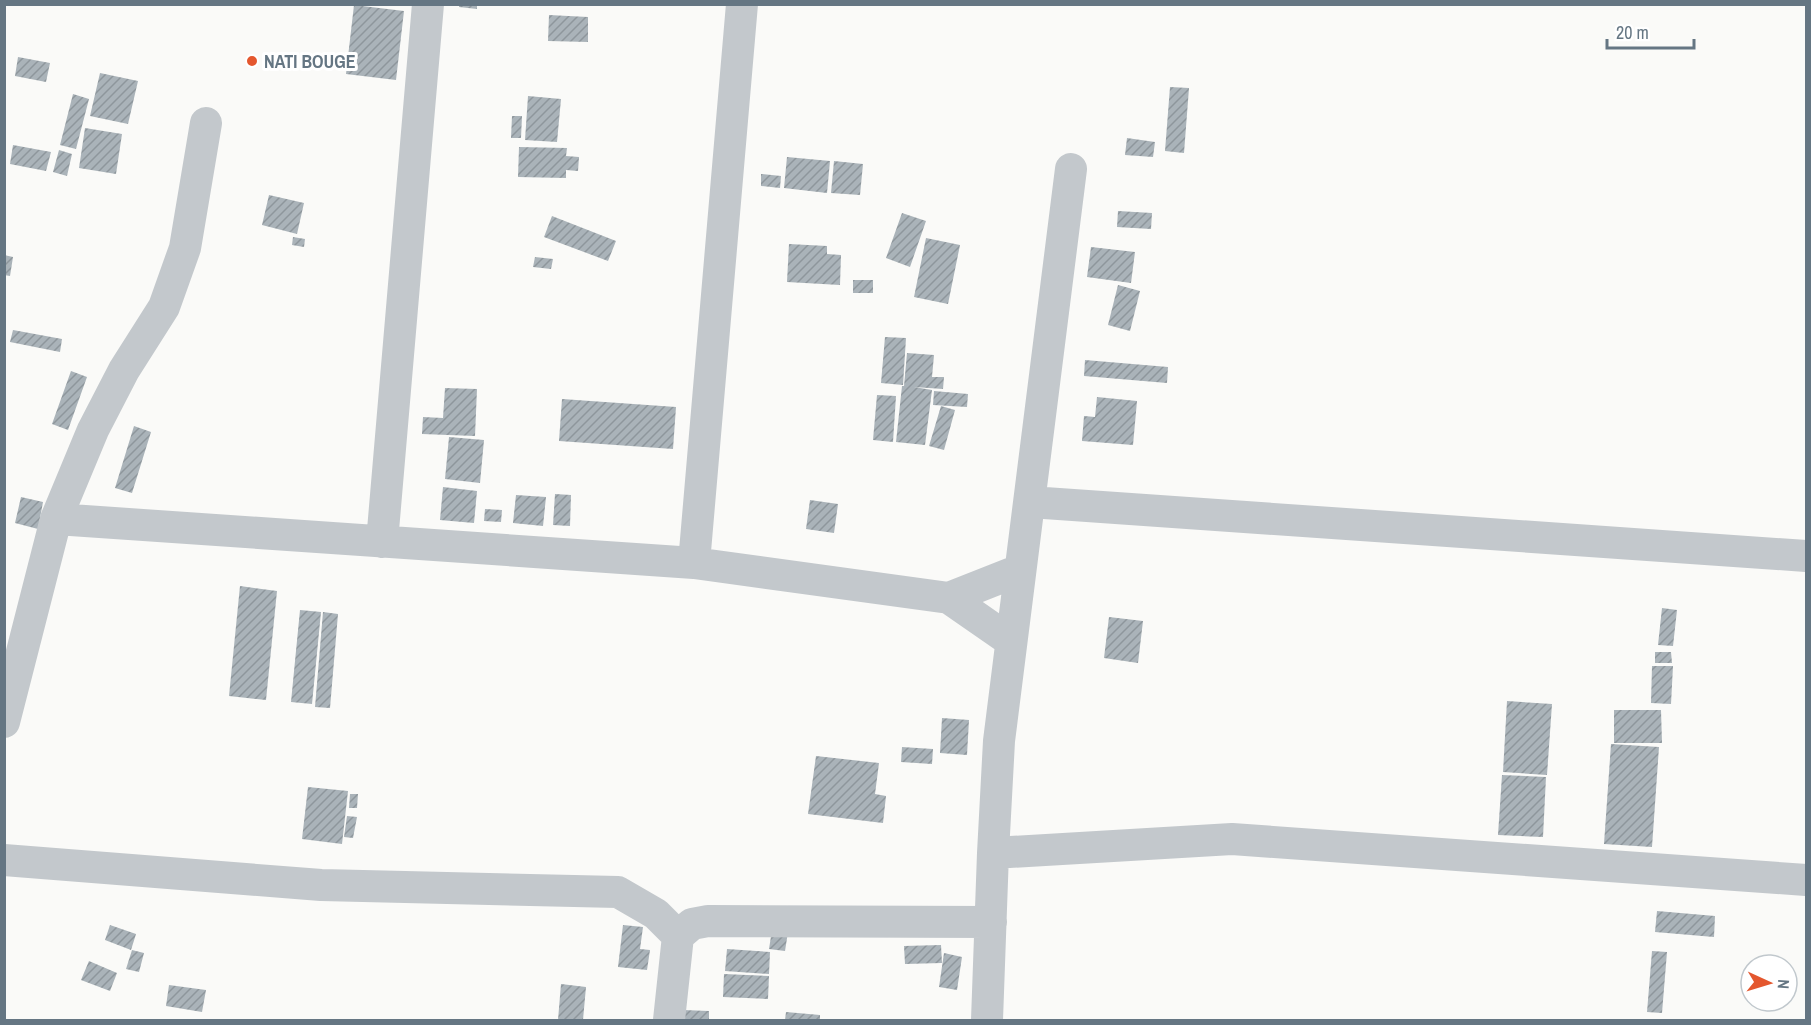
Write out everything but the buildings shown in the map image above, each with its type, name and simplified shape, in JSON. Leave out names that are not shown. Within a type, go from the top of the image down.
[{"type":"street","points":[[382,542],[428,4]]},
{"type":"street","points":[[694,563],[742,4]]},
{"type":"street","points":[[4,722],[56,519],[93,430],[124,370],[164,307],[185,248],[206,123]]},
{"type":"street","points":[[987,1020],[999,741],[1071,169]]},
{"type":"street","points":[[1030,502],[1806,556]]},
{"type":"street","points":[[56,519],[694,563],[949,598],[1011,641]]},
{"type":"street","points":[[949,598],[1020,570]]},
{"type":"street","points":[[993,853],[1232,840],[1806,880]]},
{"type":"street","points":[[4,860],[321,885],[618,892],[656,914],[678,936]]},
{"type":"street","points":[[669,1020],[678,936],[692,924],[708,921],[991,922]]},
{"type":"place","name":"NATI BOUGE","points":[[252,61]]}]
